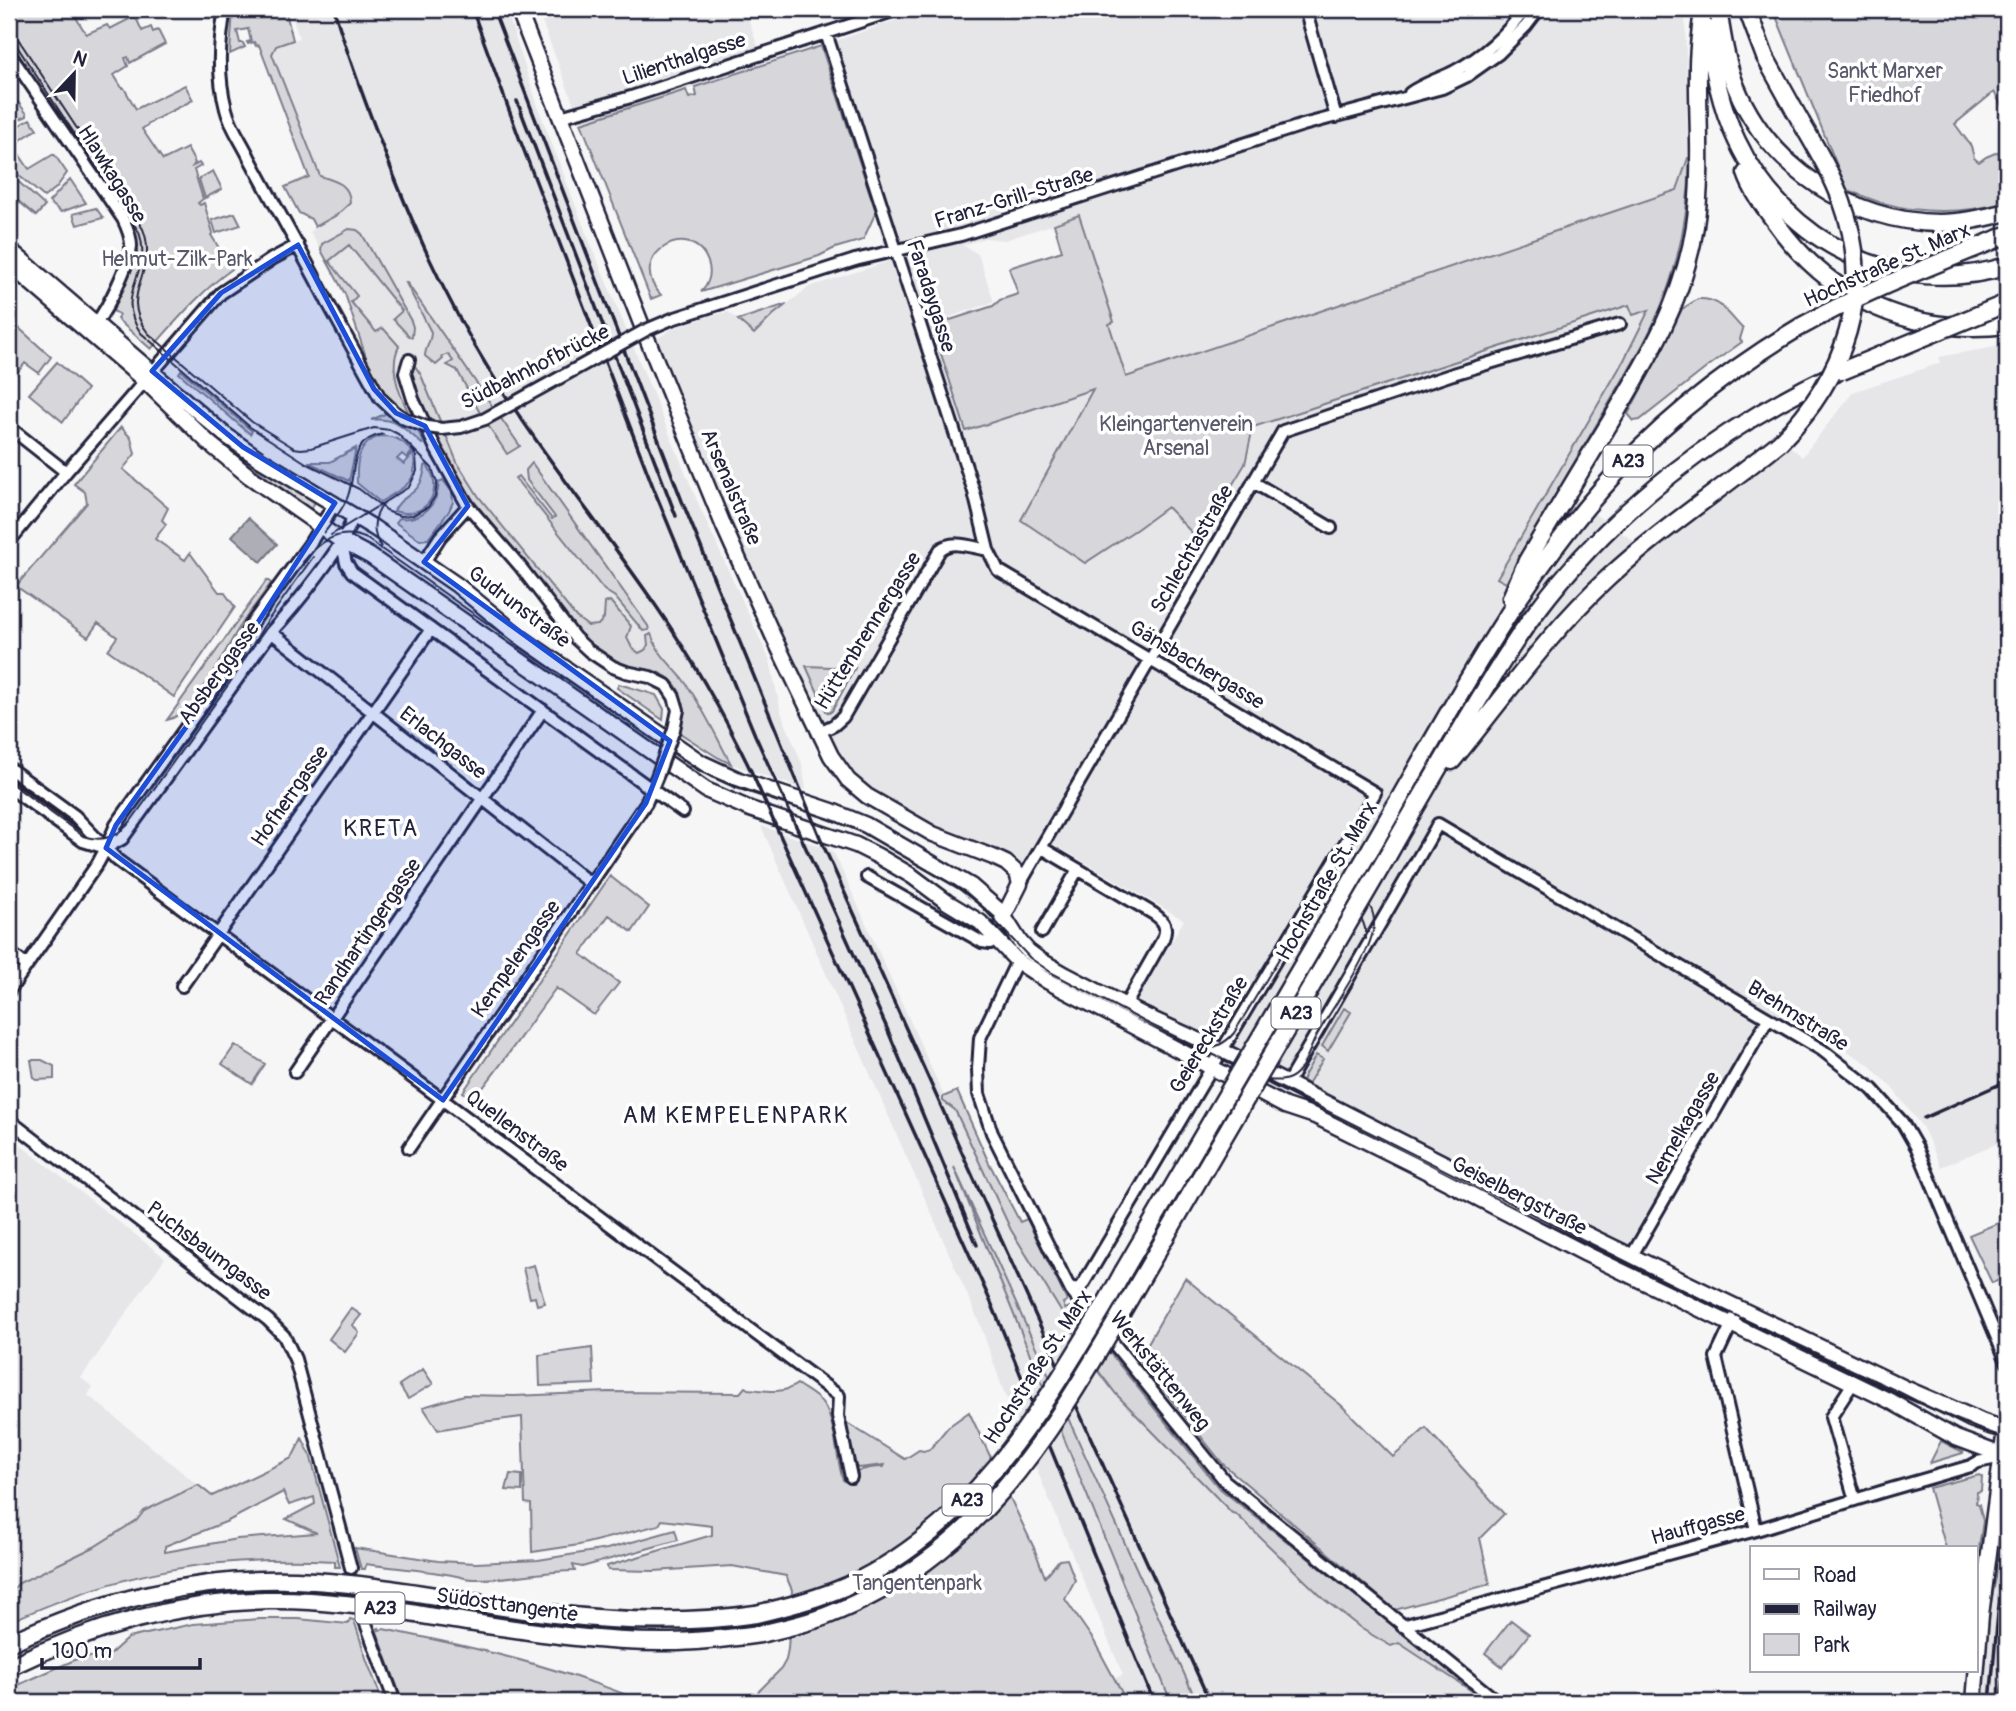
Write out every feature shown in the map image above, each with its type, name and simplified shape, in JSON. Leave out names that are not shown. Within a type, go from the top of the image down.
[{"type":"highway","points":[[1703,9],[1713,67],[1731,129],[1769,191],[1788,213],[1809,231],[1853,257],[1884,268],[1913,274],[1959,275],[2007,266]]},
{"type":"highway","points":[[1495,635],[1527,561],[1668,321],[1684,276],[1695,226],[1700,174],[1698,67],[1703,9]]},
{"type":"highway","points":[[1718,9],[1736,87],[1749,113],[1765,136],[1805,176],[1825,190],[1860,207],[1908,220],[1961,222],[2007,212]]},
{"type":"highway","points":[[1419,801],[1575,611],[1644,546],[1780,442],[1812,406],[1836,366],[1852,315],[1855,276],[1850,232],[1831,177],[1775,76],[1747,9]]},
{"type":"highway","points":[[1738,143],[1748,177],[1784,235],[1814,267],[1846,291],[1881,310],[1918,322],[1965,328],[2007,325]]},
{"type":"highway","name":"Hochstraße St. Marx","points":[[755,1614],[818,1597],[869,1575],[896,1558],[956,1511],[1015,1444],[1107,1301],[1495,635],[1556,546],[1600,491],[1639,449],[1702,393],[1773,343],[1829,311],[1884,285],[2007,235]]},
{"type":"highway","name":"Hochstraße St. Marx","points":[[760,1634],[824,1616],[901,1580],[948,1546],[1018,1473],[1072,1396],[1496,671],[1536,612],[1593,545],[1662,481],[1730,431],[1804,389],[1852,366],[2007,303]]},
{"type":"highway","name":"Südosttangente","points":[[9,1643],[66,1619],[117,1602],[171,1589],[236,1581],[299,1580],[387,1588],[553,1614],[637,1621],[700,1620],[755,1614]]},
{"type":"highway","name":"Südosttangente","points":[[9,1667],[122,1622],[174,1609],[238,1601],[301,1600],[553,1634],[634,1642],[703,1641],[760,1634]]},
{"type":"main road","name":"Arsenalstraße","points":[[518,9],[719,515],[818,733],[837,765],[861,791],[933,834],[1006,863],[1017,873],[1020,884]]},
{"type":"main road","name":"Gudrunstraße","points":[[9,249],[96,323],[210,444],[321,526],[370,555],[706,790],[750,809],[870,851],[980,922],[1017,961]]},
{"type":"main road","name":"Gudrunstraße","points":[[9,264],[148,376],[243,447],[353,514],[424,562],[520,637],[702,763],[739,780],[866,825],[971,886],[994,903],[1028,951]]},
{"type":"main road","points":[[995,936],[1020,884]]},
{"type":"main road","name":"Geiselbergstraße","points":[[1028,951],[1125,1006],[1222,1051],[1631,1256],[1907,1389],[1981,1422],[2007,1427]]},
{"type":"main road","name":"Geiselbergstraße","points":[[1017,961],[1047,981],[1279,1103],[1315,1116],[1586,1254],[1907,1410],[1956,1438],[2004,1456]]},
{"type":"main road","points":[[1978,1652],[2007,1427]]},
{"type":"main road","points":[[1974,1702],[1976,1672]]},
{"type":"street","name":"Südbahnhofbrücke","points":[[225,9],[219,41],[220,75],[226,112],[380,398],[396,413],[427,427],[442,429],[485,419],[637,335]]},
{"type":"street","name":"Lilienthalgasse","points":[[560,117],[631,97],[899,9]]},
{"type":"street","points":[[1305,9],[1336,117]]},
{"type":"street","name":"Franz-Grill-Straße","points":[[1402,98],[1478,56],[1508,31],[1525,9]]},
{"type":"street","name":"Franz-Grill-Straße","points":[[637,335],[683,315],[855,260],[961,235],[1303,125],[1442,88],[1483,66],[1507,46],[1539,9]]},
{"type":"street","name":"Faradaygasse","points":[[826,33],[974,492],[988,550],[998,570]]},
{"type":"street","name":"Hlawkagasse","points":[[9,53],[130,234],[131,245],[127,261],[96,323]]},
{"type":"street","points":[[9,542],[221,293],[298,245]]},
{"type":"street","name":"Schlechtastraße","points":[[1020,884],[1283,430],[1453,374],[1620,324]]},
{"type":"street","points":[[409,360],[405,373],[413,399],[436,449],[468,506],[440,537],[424,562]]},
{"type":"street","points":[[9,427],[66,472]]},
{"type":"street","points":[[1253,482],[1331,528]]},
{"type":"street","name":"Absberggasse","points":[[9,990],[106,848],[116,825],[227,670],[252,623],[335,503]]},
{"type":"street","name":"Kempelengasse","points":[[409,1148],[646,803],[674,729],[678,710],[666,685],[658,680],[613,667],[575,638],[519,565],[468,506]]},
{"type":"street","name":"Absberggasse","points":[[106,848],[122,839],[271,632],[285,618],[341,540],[353,520],[353,514]]},
{"type":"street","points":[[341,540],[345,563],[352,572],[683,812]]},
{"type":"street","name":"Hüttenbrennergasse","points":[[818,733],[841,720],[940,551],[946,545],[953,544],[988,550]]},
{"type":"street","name":"Gänsbachergasse","points":[[998,570],[1375,793]]},
{"type":"street","name":"Hofherrgasse","points":[[182,986],[431,629]]},
{"type":"street","name":"Erlachgasse","points":[[271,632],[591,884]]},
{"type":"street","name":"Randhartingergasse","points":[[295,1072],[543,710]]},
{"type":"street","name":"Quellenstraße","points":[[9,768],[75,816],[117,860],[839,1396],[838,1416],[851,1477]]},
{"type":"street","name":"Quellenstraße","points":[[9,787],[83,841],[106,848]]},
{"type":"street","name":"Geiereckstraße","points":[[1071,1291],[1082,1286],[1375,793]]},
{"type":"street","name":"Brehmstraße","points":[[1287,1084],[1438,824],[1822,1050],[1872,1089],[1902,1122],[1917,1148],[2007,1362]]},
{"type":"street","points":[[1042,848],[1154,914],[1166,926],[1163,939],[1125,1006]]},
{"type":"street","points":[[1042,932],[1078,869]]},
{"type":"street","points":[[867,877],[982,942],[990,943],[995,936]]},
{"type":"street","points":[[9,953],[27,966]]},
{"type":"street","name":"Werkstättenweg","points":[[1017,961],[980,1038],[979,1094],[992,1133],[1071,1291],[1225,1482],[1498,1702]]},
{"type":"street","name":"Nemelkagasse","points":[[1631,1256],[1768,1019]]},
{"type":"street","name":"Puchsbaumgasse","points":[[9,1120],[276,1327],[290,1347],[351,1568]]},
{"type":"street","points":[[1738,1308],[1716,1357],[1756,1530]]},
{"type":"street","points":[[1853,1383],[1831,1417],[1854,1500]]},
{"type":"street","name":"Hauffgasse","points":[[1402,1626],[1756,1530],[2004,1456]]},
{"type":"street","points":[[365,1621],[395,1702]]},
{"type":"highlighted area","points":[[298,245],[374,389],[396,413],[425,426],[468,506],[424,562],[670,741],[646,803],[443,1100],[106,848],[116,825],[227,670],[335,503],[243,447],[152,371],[221,293]]},
{"type":"shaded area","points":[[290,9],[506,9],[541,115],[585,230],[701,510],[770,661],[781,712],[802,764],[806,790],[731,764],[682,679],[665,661],[646,664],[579,627],[477,514],[447,472],[310,232],[336,214],[268,50],[299,38]]},
{"type":"shaded area","points":[[537,9],[745,9],[764,65],[581,123]]},
{"type":"shaded area","points":[[928,9],[1685,9],[1688,158],[1677,190],[1126,377],[1108,324],[1114,322],[1079,216],[1005,240],[985,238],[963,245],[978,254],[994,302],[931,323],[966,431],[1094,388],[1085,563],[1167,507],[1199,539],[1245,464],[1252,427],[1630,305],[1650,310],[1556,488],[1649,551],[1790,446],[1802,457],[1853,392],[1940,363],[1939,357],[2007,345],[2007,1139],[1941,1167],[1923,1128],[1893,1089],[1868,1064],[1785,1012],[1768,1019],[1631,1257],[1287,1084],[1281,1095],[1135,1021],[1136,1003],[1184,920],[1055,845],[1039,863],[1006,863],[991,867],[943,846],[855,798],[812,738],[714,524],[698,445],[654,340],[674,328],[728,312],[754,333],[809,287],[887,262],[876,212],[821,46]]},
{"type":"shaded area","points":[[248,518],[277,544],[261,562],[232,536]]},
{"type":"shaded area","points":[[761,826],[831,850],[836,857],[944,1096],[957,1091],[988,1161],[1020,1222],[1027,1219],[1067,1301],[1063,1303],[1065,1309],[1070,1307],[1085,1322],[1218,1487],[1490,1702],[1197,1702],[963,1188],[1171,1702],[1129,1702],[1115,1678],[1123,1675],[1002,1387],[980,1324]]},
{"type":"shaded area","points":[[9,1136],[165,1258],[81,1378],[93,1387],[88,1395],[216,1500],[9,1597]]},
{"type":"shaded area","points":[[2007,1523],[2007,1702],[1983,1702],[1990,1608]]},
{"type":"green space","name":"Helmut-Zilk-Park","points":[[9,9],[71,9],[86,34],[107,25],[110,29],[137,15],[142,31],[151,27],[153,32],[158,30],[165,44],[130,63],[128,57],[125,58],[128,66],[114,75],[122,88],[136,109],[185,85],[193,100],[142,129],[163,160],[187,148],[195,163],[193,166],[199,163],[201,166],[194,170],[203,199],[198,203],[204,203],[213,233],[211,235],[232,269],[200,296],[151,349],[117,319],[119,314],[111,310],[136,247],[135,230],[9,40]]},
{"type":"green space","points":[[233,9],[285,9],[293,40],[276,46],[272,54],[320,176],[345,187],[350,203],[337,215],[315,227],[311,219],[299,213],[285,187],[309,177],[259,45],[247,42],[251,41],[248,29],[237,31],[240,43],[245,47],[230,54]]},
{"type":"green space","name":"Sankt Marxer Friedhof","points":[[1773,9],[2007,9],[2007,115],[1994,92],[1955,124],[1979,162],[2007,148],[2007,202],[1961,210],[1930,211],[1883,203],[1847,190]]},
{"type":"green space","points":[[821,46],[876,212],[863,240],[701,292],[709,278],[708,262],[700,249],[689,243],[676,242],[664,247],[655,256],[650,267],[651,281],[661,295],[651,299],[581,123],[686,90],[689,98],[697,96],[695,87]]},
{"type":"green space","points":[[18,102],[27,116],[9,124],[9,107]]},
{"type":"green space","points":[[30,119],[37,129],[13,145],[29,169],[54,154],[67,173],[56,188],[44,197],[9,167],[9,131]]},
{"type":"green space","name":"Kleingartenverein Arsenal","points":[[1688,158],[1689,176],[1683,230],[1670,282],[1658,314],[1506,583],[1497,578],[1624,360],[1649,310],[1633,315],[1629,305],[1253,427],[1245,464],[1199,540],[1167,507],[1085,563],[1021,520],[1093,389],[966,431],[932,326],[993,306],[1000,300],[1018,294],[1009,268],[1062,251],[1054,224],[1079,215],[1114,322],[1109,324],[1126,377],[1677,190]]},
{"type":"green space","points":[[213,171],[222,189],[205,198],[199,179]]},
{"type":"green space","points":[[9,173],[45,206],[36,216],[9,193]]},
{"type":"green space","points":[[70,179],[86,203],[61,212],[49,202]]},
{"type":"green space","points":[[96,208],[103,218],[77,225],[73,214]]},
{"type":"green space","points":[[235,213],[241,225],[216,233],[212,220]]},
{"type":"green space","points":[[349,229],[362,234],[411,321],[412,337],[393,319],[402,311],[349,245],[329,261],[357,296],[351,302],[376,332],[383,328],[399,346],[395,358],[397,383],[424,443],[422,444],[393,422],[371,420],[385,414],[345,294],[321,250],[322,244]]},
{"type":"green space","points":[[406,283],[520,446],[507,454],[480,413],[457,370],[447,365],[453,361],[448,354],[436,365],[425,356],[431,332]]},
{"type":"green space","points":[[1698,299],[1712,301],[1723,308],[1743,329],[1740,339],[1742,342],[1640,420],[1634,421],[1628,414],[1682,309]]},
{"type":"green space","points":[[787,304],[754,334],[738,320]]},
{"type":"green space","points":[[9,319],[51,357],[39,373],[25,363],[9,383]]},
{"type":"green space","points":[[57,362],[87,389],[63,422],[29,394]]},
{"type":"green space","points":[[412,366],[415,366],[421,375],[457,462],[479,497],[576,617],[588,626],[598,625],[604,618],[605,603],[610,601],[631,626],[627,638],[632,648],[639,653],[645,650],[648,645],[647,636],[651,634],[661,654],[696,698],[731,764],[680,733],[683,705],[673,683],[657,672],[613,659],[588,642],[488,520],[459,480],[435,436],[411,377]]},
{"type":"green space","points":[[181,370],[252,431],[250,434],[179,373]]},
{"type":"green space","points":[[121,427],[131,438],[135,454],[123,469],[168,508],[162,520],[166,524],[155,539],[185,560],[190,553],[219,592],[224,592],[235,607],[174,697],[108,650],[117,637],[98,623],[88,637],[16,586],[87,503],[85,492],[74,484]]},
{"type":"green space","points":[[216,436],[316,500],[311,509],[233,453],[215,439]]},
{"type":"green space","points":[[380,436],[394,438],[406,444],[412,452],[407,458],[402,454],[397,459],[404,464],[413,454],[415,464],[407,484],[380,502],[357,483],[357,475],[363,448]]},
{"type":"green space","points":[[356,448],[349,481],[308,462],[330,462]]},
{"type":"green space","points":[[532,463],[649,630],[643,631],[615,597],[604,590],[515,478],[518,476],[552,519],[555,517],[527,480],[526,470]]},
{"type":"green space","points":[[427,465],[434,485],[429,502],[415,512],[394,511],[420,484]]},
{"type":"green space","points":[[443,480],[452,492],[453,502],[428,539],[420,540],[396,523],[399,518],[415,517],[427,510],[436,498],[439,482]]},
{"type":"green space","points":[[267,580],[271,583],[239,628],[199,694],[178,715],[167,720]]},
{"type":"green space","points":[[806,666],[855,668],[829,713],[826,711]]},
{"type":"green space","points":[[619,684],[656,695],[664,709],[663,720],[617,688]]},
{"type":"green space","points":[[610,876],[649,907],[632,932],[609,915],[581,954],[619,983],[594,1015],[556,988],[473,1100],[463,1092]]},
{"type":"green space","points":[[1344,1008],[1351,1012],[1328,1051],[1322,1046]]},
{"type":"green space","points":[[235,1045],[265,1064],[252,1084],[222,1064]]},
{"type":"green space","points":[[1316,1055],[1323,1059],[1308,1084],[1303,1078]]},
{"type":"green space","points":[[31,1060],[42,1060],[54,1066],[54,1079],[34,1078]]},
{"type":"green space","points":[[957,1091],[988,1161],[1020,1222],[1027,1219],[1067,1301],[1063,1303],[1065,1309],[1070,1307],[1085,1322],[1218,1487],[1482,1696],[1399,1643],[1391,1646],[1362,1629],[1325,1600],[1232,1513],[1116,1394],[1094,1365],[1011,1230],[955,1110],[943,1101],[943,1097]]},
{"type":"green space","points":[[954,1167],[1197,1702],[1171,1702]]},
{"type":"green space","points":[[2003,1221],[2007,1230],[2007,1277],[1992,1283],[1969,1235]]},
{"type":"green space","points":[[534,1265],[545,1303],[537,1305],[535,1297],[530,1298],[523,1268]]},
{"type":"green space","points":[[1185,1278],[1341,1405],[1393,1457],[1426,1428],[1504,1514],[1480,1538],[1490,1584],[1395,1610],[1223,1464],[1139,1359]]},
{"type":"green space","points":[[351,1308],[361,1315],[353,1325],[359,1333],[345,1352],[329,1339]]},
{"type":"green space","points":[[592,1348],[594,1384],[540,1386],[539,1355]]},
{"type":"green space","points":[[423,1369],[433,1384],[408,1399],[399,1385]]},
{"type":"green space","name":"Tangentenpark","points":[[797,1384],[818,1399],[828,1413],[843,1480],[862,1470],[884,1465],[859,1468],[854,1466],[845,1426],[847,1423],[905,1459],[919,1450],[930,1449],[948,1427],[969,1412],[1034,1548],[1045,1577],[1059,1560],[1067,1559],[1075,1580],[1065,1599],[1094,1641],[1127,1702],[748,1702],[781,1669],[786,1660],[792,1590],[786,1576],[732,1566],[654,1571],[608,1570],[607,1566],[712,1535],[712,1526],[662,1520],[659,1525],[579,1545],[532,1552],[531,1504],[525,1503],[522,1417],[438,1430],[423,1407],[464,1395],[740,1393],[745,1387],[780,1391]]},
{"type":"green space","points":[[302,1438],[310,1454],[340,1567],[335,1567],[335,1561],[290,1560],[207,1564],[168,1570],[90,1590],[9,1622],[9,1590],[19,1583],[94,1547],[137,1520],[144,1511],[198,1485],[212,1496],[292,1458]],"holes":[[[283,1492],[289,1505],[314,1497],[315,1504],[286,1519],[317,1533],[237,1539],[165,1552],[165,1546],[228,1521]]]},
{"type":"green space","points":[[1941,1441],[1963,1452],[1963,1453],[1930,1463]]},
{"type":"green space","points":[[510,1474],[522,1475],[522,1491],[506,1490]]},
{"type":"green space","points":[[1979,1475],[1982,1477],[1981,1491],[1977,1492],[1976,1503],[1979,1504],[1983,1521],[1978,1555],[1978,1546],[1945,1546],[1929,1488]]},
{"type":"green space","points":[[675,1530],[678,1540],[582,1567],[573,1565],[575,1571],[486,1579],[366,1564],[365,1569],[361,1569],[355,1548],[438,1561],[476,1563],[538,1560],[607,1549]]},
{"type":"green space","points":[[2001,1535],[2004,1536],[1990,1608]]},
{"type":"green space","points":[[298,1619],[348,1624],[350,1619],[354,1620],[383,1702],[9,1702],[9,1689],[79,1658],[109,1655],[128,1638],[193,1624]]},
{"type":"green space","points":[[1511,1620],[1529,1634],[1503,1667],[1485,1653]]},
{"type":"green space","points":[[376,1629],[528,1662],[609,1688],[641,1702],[403,1702]]},
{"type":"tunnel","points":[[351,1568],[365,1621]]},
{"type":"tram line","points":[[9,25],[143,229],[147,244],[146,258],[136,306],[139,319],[148,333],[252,422],[294,448],[311,448],[374,428],[398,434],[432,468],[437,483],[435,496],[428,507],[413,515],[400,516],[389,512],[359,489],[306,463],[250,427],[141,333],[133,319],[131,306],[142,259],[139,232],[9,34]]},
{"type":"tram line","points":[[324,533],[346,501],[359,449],[372,437],[383,434]]},
{"type":"tram line","points":[[331,535],[409,487],[417,471],[416,456],[412,449]]},
{"type":"tram line","points":[[381,547],[375,525],[377,514],[384,503]]},
{"type":"tram line","points":[[303,562],[323,542],[339,535],[367,539],[645,734],[711,777],[856,829],[954,885],[982,907],[1030,958],[1052,973],[1703,1300],[1968,1427],[2007,1438]]},
{"type":"tram line","points":[[9,782],[83,836],[104,839],[121,831],[131,821],[236,674],[263,627],[313,557]]},
{"type":"tram line","points":[[1199,1049],[1219,1045],[1234,1033],[1312,904],[1330,891],[1338,889],[1354,892],[1366,901],[1373,916],[1372,936],[1367,949],[1300,1069],[1294,1076],[1286,1079],[1267,1080]]},
{"type":"tram line","points":[[1314,908],[1333,902],[1350,907],[1362,920],[1366,939]]},
{"type":"railway","points":[[334,9],[392,172],[416,230],[457,314],[508,398],[682,646],[751,771],[993,1307],[1154,1702]]},
{"type":"railway","points":[[472,9],[655,492],[755,735],[886,1026],[977,1245]]},
{"type":"railway","points":[[493,9],[682,501],[824,847],[1210,1702]]},
{"type":"railway","points":[[517,101],[676,516]]},
{"type":"railway","points":[[1924,1118],[2007,1081]]},
{"type":"railway","points":[[1990,1702],[1998,1613],[2007,1556]]},
{"type":"railway","points":[[2001,1702],[2007,1644]]},
{"type":"district","name":"KRETA","points":[[381,828]]},
{"type":"district","name":"AM KEMPELENPARK","points":[[736,1115]]}]
